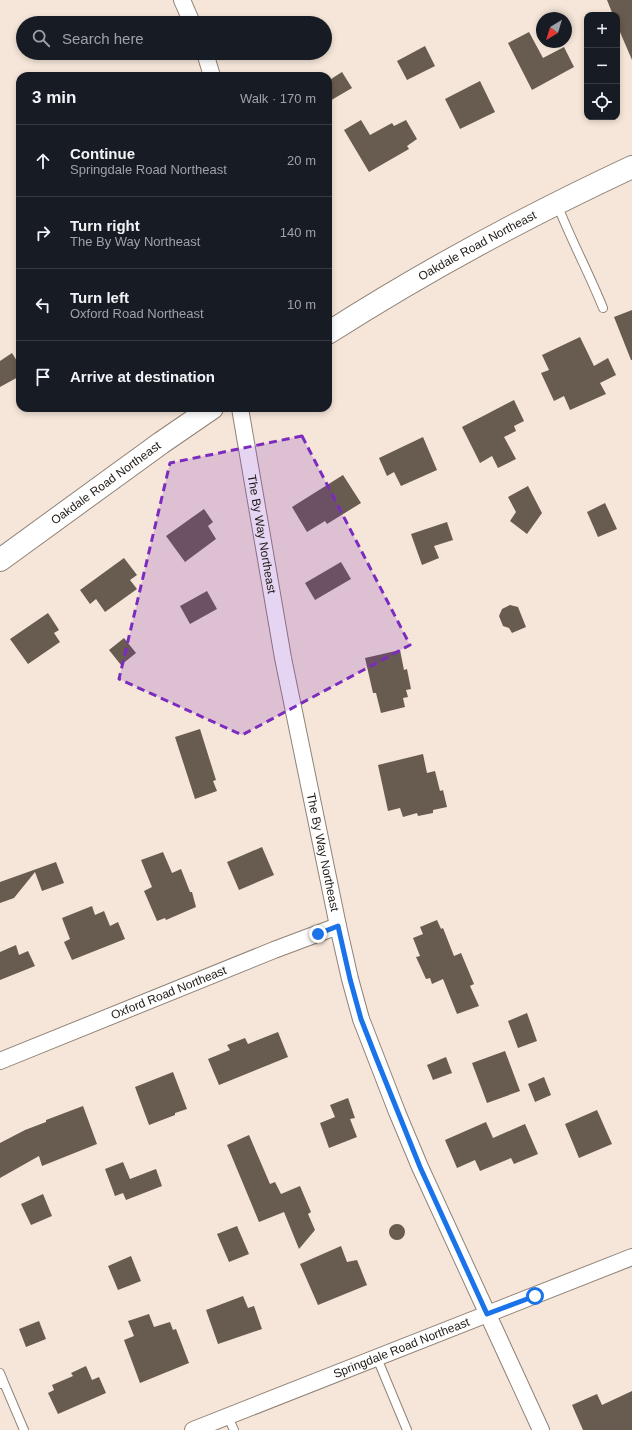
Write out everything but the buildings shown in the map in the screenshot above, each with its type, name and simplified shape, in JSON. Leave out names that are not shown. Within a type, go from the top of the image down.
[{"type":"street","points":[[182,0],[189,16]]},
{"type":"street","points":[[207,60],[211,72]]},
{"type":"street","name":"Oakdale Road Northeast","points":[[332,330],[432,269],[632,167]]},
{"type":"street","name":"Oakdale Road Northeast","points":[[0,560],[206,412]]},
{"type":"street","name":"The By Way Northeast","points":[[241,412],[283,658],[338,926],[361,1019],[420,1167],[541,1430]]},
{"type":"street","name":"Oxford Road Northeast","points":[[0,1061],[274,950],[338,926]]},
{"type":"street","name":"Springdale Road Northeast","points":[[193,1430],[231,1423],[377,1358],[632,1257]]},
{"type":"lane","points":[[557,204],[592,280],[603,308]]},
{"type":"lane","points":[[377,1358],[407,1430]]},
{"type":"lane","points":[[0,1373],[2,1383],[24,1430]]},
{"type":"highlighted area","points":[[302,436],[410,645],[242,735],[119,679],[170,463]]},
{"type":"route","points":[[318,934],[338,926],[361,1019],[420,1167],[487,1314],[535,1296]]}]
